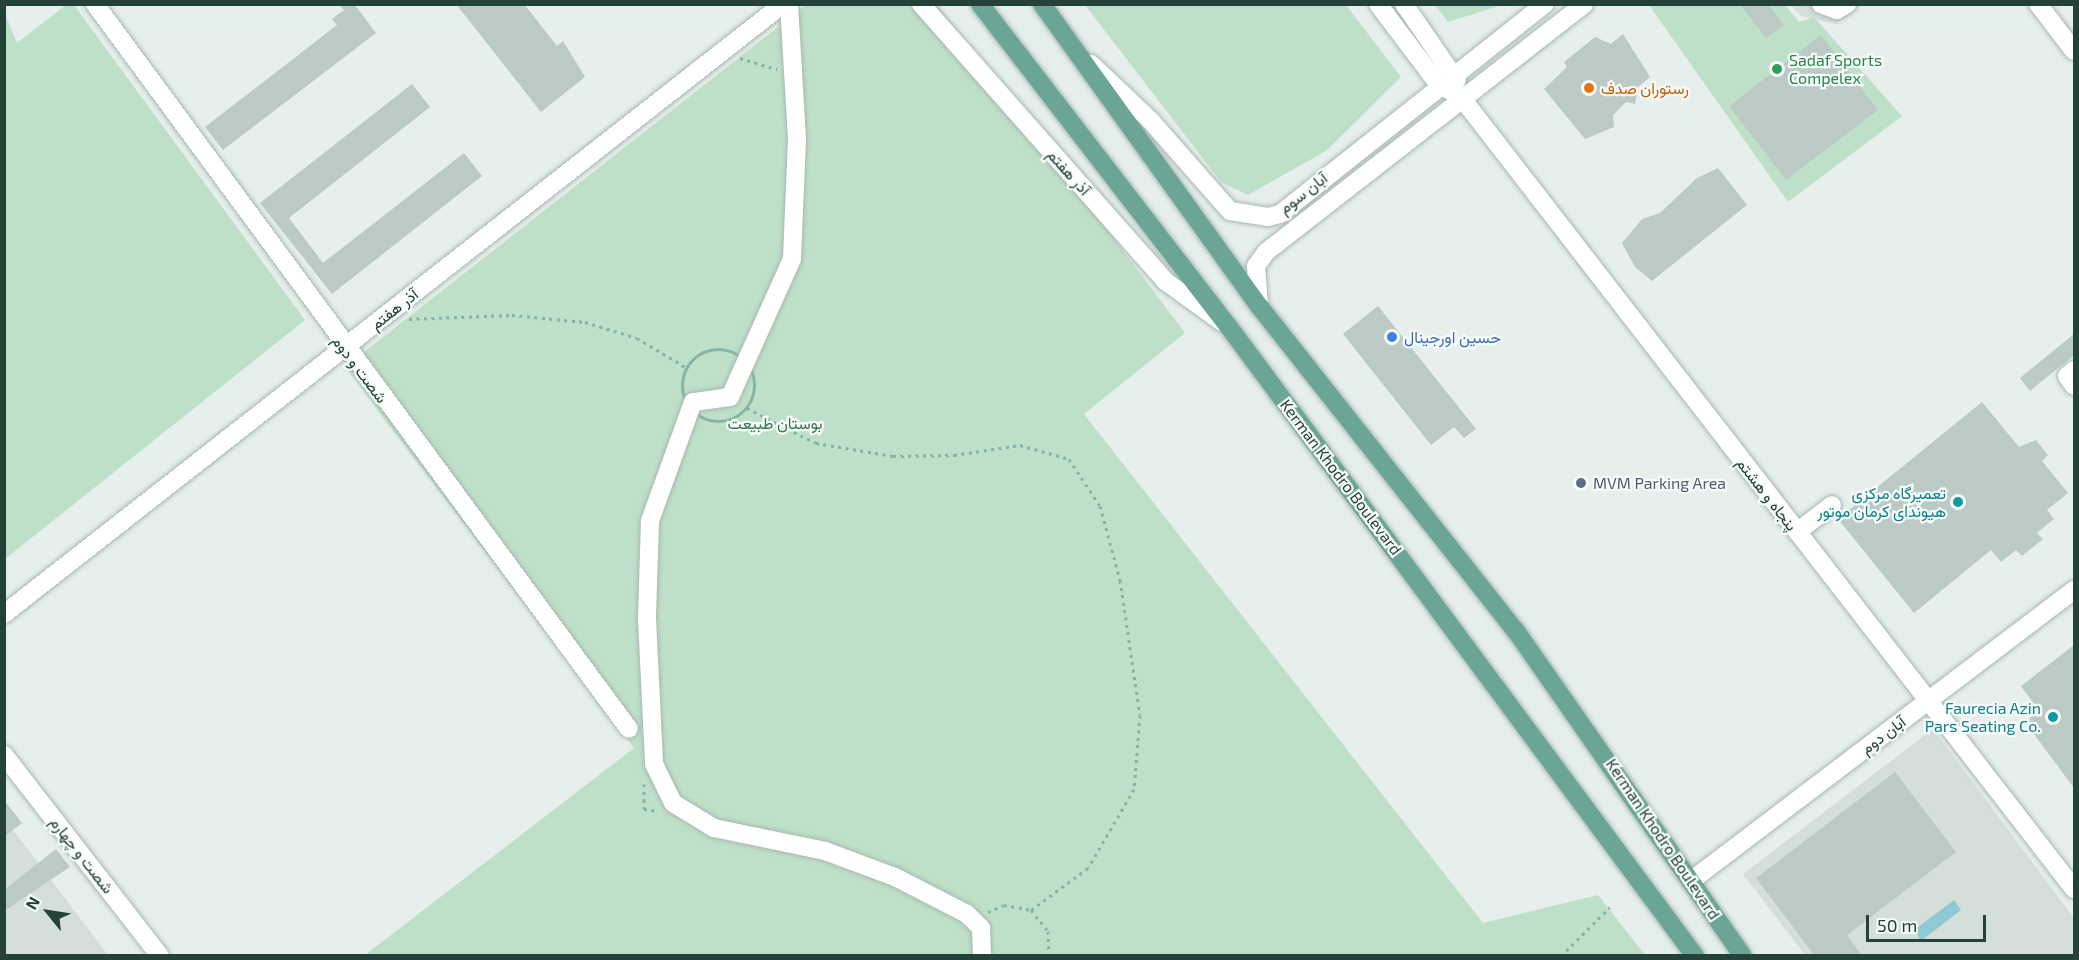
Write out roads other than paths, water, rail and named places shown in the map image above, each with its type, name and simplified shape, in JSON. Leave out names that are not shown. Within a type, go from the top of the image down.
[{"type":"main road","name":"Kerman Khodro Boulevard","points":[[980,4],[1229,327],[1695,956]]},
{"type":"main road","name":"Kerman Khodro Boulevard","points":[[1042,4],[1259,306],[1516,631],[1743,956]]},
{"type":"street","name":"شصت و دوم","points":[[95,4],[344,348],[629,729]]},
{"type":"street","name":"آذر هفتم","points":[[4,614],[783,4]]},
{"type":"street","points":[[789,4],[797,139],[792,259],[730,397],[693,402],[650,521],[646,620],[654,764],[673,802],[714,828],[825,851],[895,877],[967,914],[981,928],[982,956]]},
{"type":"street","name":"آذر هفتم","points":[[921,4],[1165,281],[1229,327]]},
{"type":"street","name":"پنجاه و هشتم","points":[[1378,4],[1438,84],[1461,97],[2074,889]]},
{"type":"street","name":"پنجاه و هشتم","points":[[1404,4],[1455,71],[1461,97]]},
{"type":"street","name":"آبان سوم","points":[[1075,49],[1150,120],[1210,194],[1230,211],[1256,218],[1280,214],[1438,84],[1545,4]]},
{"type":"street","name":"آبان سوم","points":[[1259,306],[1256,266],[1266,252],[1461,97],[1584,4]]},
{"type":"street","points":[[1821,4],[1837,10],[1847,4]]},
{"type":"street","points":[[2038,4],[2074,51]]},
{"type":"street","points":[[2074,370],[2067,376],[2074,386]]},
{"type":"street","points":[[1797,532],[1832,505]]},
{"type":"street","name":"آبان دوم","points":[[1692,880],[2074,590]]},
{"type":"street","name":"شصت و چهارم","points":[[4,754],[160,956]]},
{"type":"water","points":[[1954,900],[1961,910],[1921,941],[1914,930]]},
{"type":"place","name":"Sadaf Sports Compelex","points":[[1777,69]]},
{"type":"place","name":"رستوران صدف","points":[[1589,88]]},
{"type":"place","name":"حسین اورجینال","points":[[1392,337]]},
{"type":"place","name":"MVM Parking Area","points":[[1581,483]]},
{"type":"place","name":"تعمیرگاه مرکزی هیوندای کرمان موتور","points":[[1958,502]]},
{"type":"place","name":"Faurecia Azin Pars Seating Co.","points":[[2053,717]]},
{"type":"park label","name":"بوستان طبیعت","points":[[775,423]]}]
